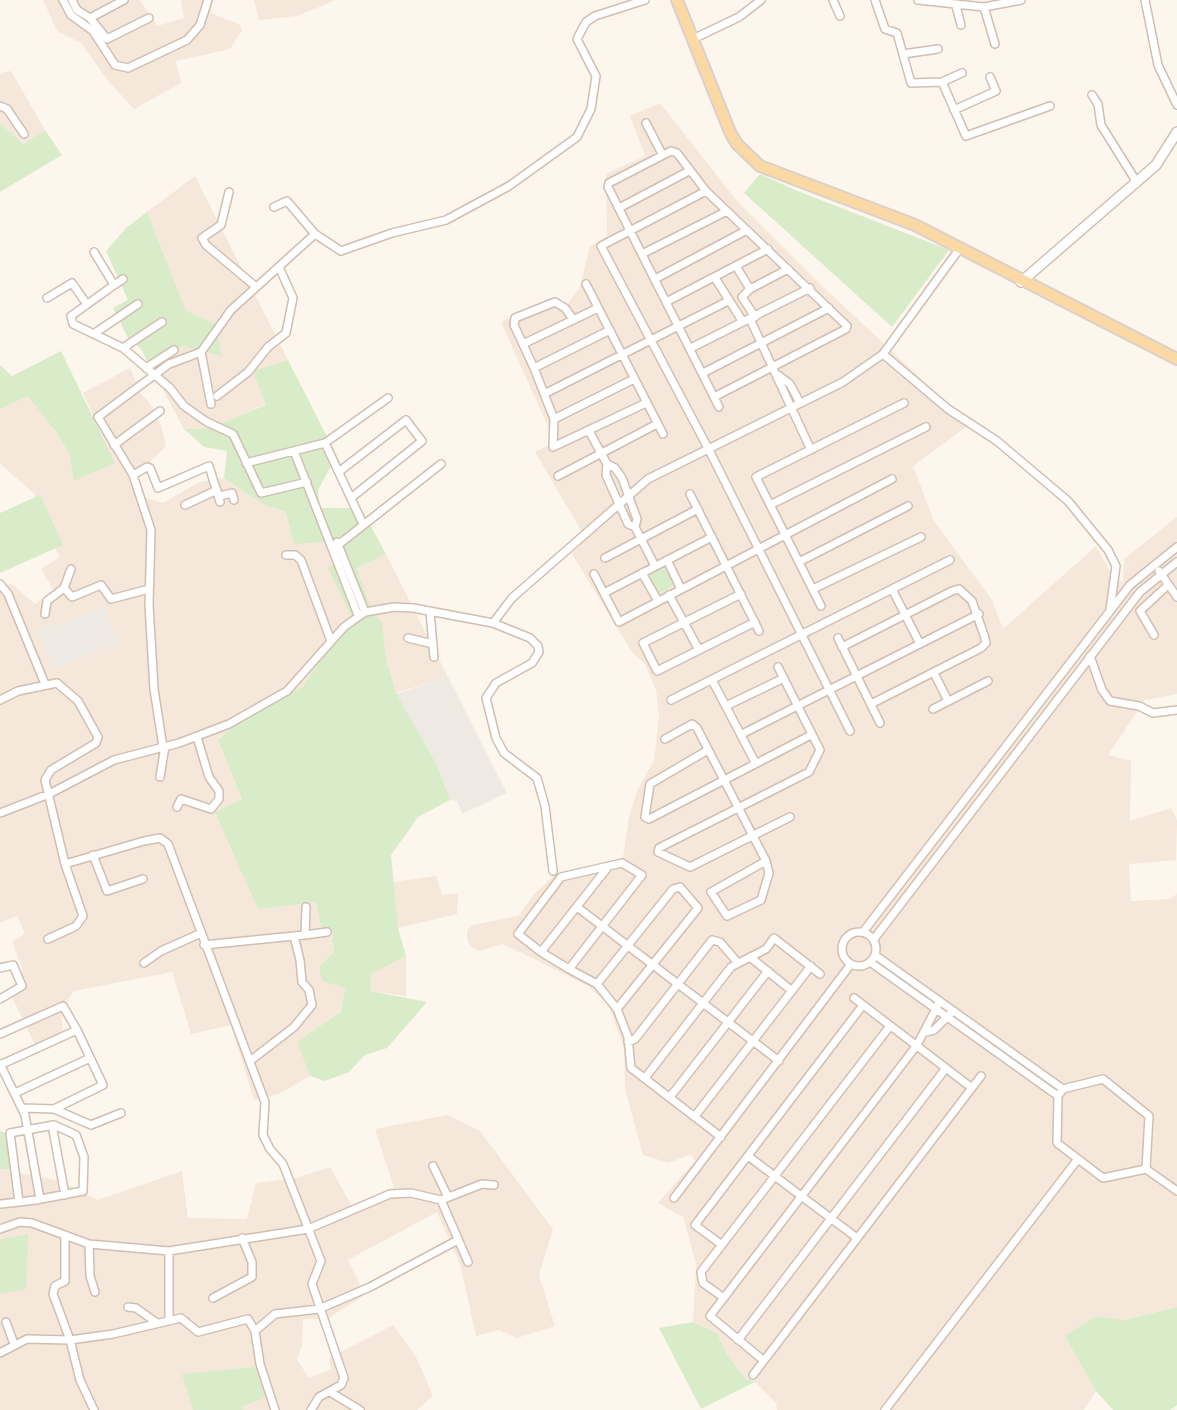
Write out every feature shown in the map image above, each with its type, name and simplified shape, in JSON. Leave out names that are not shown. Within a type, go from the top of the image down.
[{"type":"main road","points":[[677,0],[730,132],[737,144],[760,166],[860,202],[960,248],[1021,282],[1177,359]]},
{"type":"street","points":[[64,0],[71,15],[93,31],[115,65],[128,68],[187,40],[200,25],[208,0]]},
{"type":"street","points":[[72,0],[77,10],[90,18],[107,39],[149,18]]},
{"type":"street","points":[[90,18],[124,0]]},
{"type":"street","points":[[274,207],[288,201],[316,234],[341,251],[393,233],[446,220],[509,186],[577,137],[591,109],[596,76],[577,39],[586,22],[595,16],[645,0]]},
{"type":"street","points":[[693,39],[739,17],[761,0]]},
{"type":"street","points":[[832,0],[840,16]]},
{"type":"street","points":[[875,0],[885,29],[897,33],[911,82],[942,82],[962,73]]},
{"type":"street","points":[[918,0],[984,7],[1021,0]]},
{"type":"street","points":[[1145,0],[1158,65],[1177,105]]},
{"type":"street","points":[[956,6],[961,25]]},
{"type":"street","points":[[984,7],[995,44]]},
{"type":"street","points":[[902,54],[938,49]]},
{"type":"street","points":[[954,110],[996,91],[990,77]]},
{"type":"street","points":[[942,82],[969,137],[1050,106]]},
{"type":"street","points":[[1093,95],[1098,104],[1101,125],[1136,181]]},
{"type":"street","points":[[0,106],[5,107],[24,134]]},
{"type":"street","points":[[646,123],[662,154]]},
{"type":"street","points":[[1021,282],[1156,165],[1177,132]]},
{"type":"street","points":[[716,396],[776,371],[846,329],[846,323],[706,191],[676,152],[662,154],[608,185],[680,324],[719,407]]},
{"type":"street","points":[[619,208],[689,171]]},
{"type":"street","points":[[706,191],[601,246],[759,547],[850,731]]},
{"type":"street","points":[[229,192],[220,225],[202,238],[206,245],[255,286]]},
{"type":"street","points":[[642,254],[727,211]]},
{"type":"street","points":[[655,279],[747,230]]},
{"type":"street","points":[[160,777],[165,765],[154,689],[149,589],[150,530],[133,475],[98,417],[156,377],[169,364],[201,352],[231,310],[316,234]]},
{"type":"street","points":[[493,623],[512,598],[619,503],[666,469],[843,382],[885,351],[960,248]]},
{"type":"street","points":[[668,301],[768,250]]},
{"type":"street","points":[[94,252],[114,285]]},
{"type":"street","points":[[736,266],[750,289]]},
{"type":"street","points":[[217,396],[248,372],[268,347],[286,333],[293,298],[279,267]]},
{"type":"street","points":[[788,269],[750,289],[742,297],[749,319],[764,343],[779,385],[811,450]]},
{"type":"street","points":[[715,278],[728,301],[749,319]]},
{"type":"street","points":[[123,279],[86,303],[70,319],[77,327],[95,333],[122,348],[184,406],[207,422],[233,434],[261,493],[307,482]]},
{"type":"street","points":[[47,298],[72,283],[86,303]]},
{"type":"street","points":[[586,284],[663,434]]},
{"type":"street","points":[[691,348],[810,288]]},
{"type":"street","points":[[544,394],[728,301]]},
{"type":"street","points":[[573,319],[565,308],[555,302],[525,313],[513,321],[554,420],[554,448],[646,403]]},
{"type":"street","points":[[95,333],[138,304]]},
{"type":"street","points":[[523,344],[598,308]]},
{"type":"street","points":[[703,373],[829,308]]},
{"type":"street","points":[[122,348],[162,322]]},
{"type":"street","points":[[534,368],[610,330]]},
{"type":"street","points":[[146,368],[174,350]]},
{"type":"street","points":[[885,351],[948,409],[997,441],[1068,501],[1108,550],[1116,566],[1118,572],[1110,611]]},
{"type":"street","points":[[201,352],[211,404]]},
{"type":"street","points":[[776,371],[790,384],[800,403]]},
{"type":"street","points":[[554,420],[634,379]]},
{"type":"street","points":[[246,463],[325,443],[388,398]]},
{"type":"street","points":[[821,606],[756,477],[904,403]]},
{"type":"street","points":[[114,445],[160,411]]},
{"type":"street","points":[[340,471],[406,420],[422,441],[352,498]]},
{"type":"street","points":[[558,476],[657,424]]},
{"type":"street","points":[[770,505],[926,427]]},
{"type":"street","points":[[589,431],[607,464],[618,471],[638,519],[635,527]]},
{"type":"street","points":[[325,443],[363,524]]},
{"type":"street","points":[[294,451],[336,547],[361,613]]},
{"type":"street","points":[[336,547],[441,464]]},
{"type":"street","points":[[607,464],[606,475],[628,524],[635,527],[655,566]]},
{"type":"street","points":[[133,475],[150,468],[158,488],[209,466],[219,496]]},
{"type":"street","points":[[594,574],[619,622],[892,479]]},
{"type":"street","points":[[185,505],[232,493],[234,500]]},
{"type":"street","points":[[690,494],[759,631]]},
{"type":"street","points":[[799,562],[908,506]]},
{"type":"street","points":[[605,558],[698,509]]},
{"type":"street","points":[[604,593],[712,537]]},
{"type":"street","points":[[813,589],[921,537]]},
{"type":"street","points":[[873,959],[858,966],[852,964],[846,960],[842,946],[849,935],[863,932],[1130,585],[1177,547]]},
{"type":"street","points":[[286,555],[295,555],[301,560],[331,641]]},
{"type":"street","points":[[667,560],[681,589]]},
{"type":"street","points":[[671,700],[950,560]]},
{"type":"street","points":[[873,959],[874,939],[1090,656],[1140,592],[1177,562]]},
{"type":"street","points":[[1155,565],[1177,597]]},
{"type":"street","points":[[45,614],[47,601],[64,588],[71,569]]},
{"type":"street","points":[[642,573],[657,601]]},
{"type":"street","points":[[0,584],[8,594],[45,684]]},
{"type":"street","points":[[64,588],[74,597],[103,585],[111,599],[149,589]]},
{"type":"street","points":[[1154,635],[1140,611],[1168,585]]},
{"type":"street","points":[[892,589],[920,644]]},
{"type":"street","points":[[842,647],[959,589],[972,601],[979,614],[985,643],[976,651],[871,704]]},
{"type":"street","points":[[741,594],[643,643],[657,671],[755,622]]},
{"type":"street","points":[[670,595],[699,650]]},
{"type":"street","points":[[0,813],[49,794],[114,760],[197,737],[229,724],[287,691],[331,641],[361,613],[394,607],[493,623],[530,638],[538,646],[539,652],[532,663],[496,683],[486,698],[496,738],[504,753],[515,764],[532,771],[537,778],[545,806],[553,871]]},
{"type":"street","points":[[430,612],[434,657]]},
{"type":"street","points":[[742,734],[979,614]]},
{"type":"street","points":[[408,638],[433,644]]},
{"type":"street","points":[[838,638],[880,723]]},
{"type":"street","points":[[1090,656],[1102,690],[1110,701],[1139,706],[1153,713],[1177,709]]},
{"type":"street","points":[[778,667],[820,752],[809,772],[659,848],[659,853],[690,867],[790,817]]},
{"type":"street","points":[[934,673],[948,701]]},
{"type":"street","points":[[726,706],[784,678]]},
{"type":"street","points":[[712,680],[755,762]]},
{"type":"street","points":[[933,709],[988,681]]},
{"type":"street","points":[[0,700],[45,684],[57,683],[78,701],[98,737],[96,743],[47,774],[45,780],[65,864],[83,916],[76,926],[48,939]]},
{"type":"street","points":[[1054,685],[1064,690]]},
{"type":"street","points":[[665,738],[692,724],[697,728],[766,861],[769,873],[761,900],[727,916],[711,892],[766,861]]},
{"type":"street","points":[[708,750],[650,784],[645,817],[649,818],[811,735]]},
{"type":"street","points":[[177,807],[181,799],[211,809],[219,799],[219,791],[209,777],[197,737]]},
{"type":"street","points":[[65,864],[144,841],[163,839],[171,852],[265,1102],[263,1135],[270,1149],[283,1164],[322,1264],[312,1281],[319,1309],[345,1378],[341,1385],[319,1397],[311,1410]]},
{"type":"street","points":[[93,855],[107,891],[143,879]]},
{"type":"street","points":[[569,969],[642,876],[622,863],[561,877],[518,931],[519,936],[541,953],[569,969],[597,984],[617,1009],[628,1042],[629,1064],[721,1137]]},
{"type":"street","points":[[541,953],[609,867]]},
{"type":"street","points":[[597,984],[673,889],[680,887],[698,908],[617,1009]]},
{"type":"street","points":[[305,935],[306,907]]},
{"type":"street","points":[[577,907],[779,1060]]},
{"type":"street","points":[[204,945],[327,932]]},
{"type":"street","points":[[863,932],[874,939]]},
{"type":"street","points":[[145,963],[161,951],[200,933]]},
{"type":"street","points":[[250,1061],[294,1027],[312,1005],[309,990],[302,982],[300,960],[293,936]]},
{"type":"street","points":[[645,1078],[731,967],[766,949],[774,938],[820,974]]},
{"type":"street","points":[[628,1042],[635,1039],[712,940],[720,942],[738,963]]},
{"type":"street","points":[[750,957],[792,991]]},
{"type":"street","points":[[873,959],[1061,1093]]},
{"type":"street","points":[[0,968],[12,964],[22,986],[0,999]]},
{"type":"street","points":[[674,1198],[852,964]]},
{"type":"street","points":[[695,1116],[811,966]]},
{"type":"street","points":[[670,1097],[768,971]]},
{"type":"street","points":[[854,998],[972,1088]]},
{"type":"street","points":[[926,1032],[926,1024],[938,1004]]},
{"type":"street","points":[[722,1245],[695,1226],[863,1005]]},
{"type":"street","points":[[0,1034],[63,1006],[103,1085],[54,1109],[26,1118],[10,1136],[19,1202]]},
{"type":"street","points":[[763,1360],[710,1316],[926,1032],[950,1014]]},
{"type":"street","points":[[724,1298],[700,1278],[701,1272],[890,1026]]},
{"type":"street","points":[[40,1199],[26,1118],[0,1064],[77,1030]]},
{"type":"street","points":[[15,1093],[90,1058]]},
{"type":"street","points":[[738,1340],[946,1068]]},
{"type":"street","points":[[752,1374],[981,1076]]},
{"type":"street","points":[[1061,1093],[1103,1079],[1149,1115],[1146,1169]]},
{"type":"street","points":[[1061,1093],[1057,1143],[1103,1178],[1146,1169],[1177,1191]]},
{"type":"street","points":[[54,1109],[91,1125],[121,1113]]},
{"type":"street","points":[[1,1204],[65,1195],[85,1189],[84,1157],[76,1135],[26,1118]]},
{"type":"street","points":[[52,1125],[65,1195]]},
{"type":"street","points":[[748,1156],[857,1238]]},
{"type":"street","points":[[885,1410],[1078,1159]]},
{"type":"street","points":[[433,1166],[456,1241],[468,1262]]},
{"type":"street","points":[[0,1229],[20,1222],[32,1223],[89,1244],[169,1251],[308,1229],[390,1194],[411,1193],[444,1198],[481,1184],[494,1185]]},
{"type":"street","points":[[65,1237],[65,1281],[55,1286],[53,1294],[70,1340],[80,1380],[94,1410]]},
{"type":"street","points":[[213,1298],[252,1277],[252,1262],[242,1238]]},
{"type":"street","points":[[255,1331],[275,1314],[319,1309],[370,1287],[456,1241]]},
{"type":"street","points":[[89,1244],[90,1276],[94,1292]]},
{"type":"street","points":[[169,1251],[169,1321]]},
{"type":"street","points":[[128,1307],[136,1308],[158,1323]]},
{"type":"street","points":[[0,1353],[27,1339],[70,1340],[183,1318],[198,1332],[243,1318],[248,1319],[255,1331],[260,1364],[275,1410]]},
{"type":"street","points":[[6,1322],[14,1344]]},
{"type":"street","points":[[330,1392],[360,1410]]},
{"type":"shaded area","points":[[43,0],[140,0],[157,26],[184,18],[181,0],[216,0],[212,2],[211,13],[239,24],[242,30],[230,49],[176,61],[181,83],[134,109],[109,82],[81,43],[57,31]]},
{"type":"shaded area","points":[[254,0],[336,0],[297,16],[259,20]]},
{"type":"shaded area","points":[[11,71],[45,130],[23,144],[0,123],[0,73]]},
{"type":"shaded area","points":[[660,103],[737,201],[822,286],[970,424],[913,466],[934,521],[992,600],[1003,629],[1096,546],[1113,576],[1123,583],[1124,559],[1177,517],[1177,694],[1145,700],[1108,755],[1131,761],[1130,821],[1171,808],[1177,820],[1176,860],[1129,864],[1131,901],[1171,899],[1177,893],[1177,1307],[1125,1320],[1096,1316],[1066,1336],[1096,1391],[1084,1410],[777,1410],[776,1403],[755,1382],[745,1378],[728,1356],[717,1333],[693,1322],[696,1264],[683,1217],[658,1203],[695,1161],[691,1154],[669,1163],[643,1155],[625,1089],[624,1049],[608,1004],[588,986],[522,953],[502,944],[479,951],[471,947],[467,939],[467,930],[473,925],[518,916],[535,893],[556,874],[604,864],[623,857],[629,817],[637,791],[654,760],[659,715],[656,690],[645,664],[632,652],[572,554],[586,539],[535,452],[555,442],[501,322],[550,298],[566,306],[580,287],[590,246],[607,238],[606,174],[645,156],[630,116]]},
{"type":"shaded area","points":[[195,176],[288,360],[253,371],[267,404],[209,428],[184,429],[148,362],[183,346],[222,355],[216,324],[186,312],[147,212]]},
{"type":"shaded area","points":[[130,368],[141,394],[149,402],[161,425],[166,446],[133,478],[146,498],[163,503],[199,482],[224,478],[264,505],[286,512],[342,541],[355,623],[338,636],[302,687],[254,708],[218,740],[242,799],[215,812],[316,902],[322,930],[332,932],[334,951],[319,967],[347,988],[339,1012],[298,1042],[310,1076],[279,1094],[254,1100],[231,1025],[191,1034],[172,972],[74,991],[61,1009],[63,1036],[36,1047],[11,995],[20,985],[22,967],[12,942],[25,934],[17,916],[0,923],[0,587],[12,584],[35,604],[54,591],[41,569],[60,557],[35,510],[35,494],[0,464],[0,409],[28,396],[69,453],[74,480],[114,462],[83,393]]},
{"type":"shaded area","points":[[386,554],[448,677],[396,693],[357,567]]},
{"type":"shaded area","points":[[106,607],[117,643],[54,669],[38,631]]},
{"type":"shaded area","points":[[448,677],[507,793],[462,814],[457,801],[450,800],[437,765],[396,694]]},
{"type":"shaded area","points":[[436,876],[442,895],[458,893],[457,914],[398,928],[393,882]]},
{"type":"shaded area","points":[[406,956],[406,996],[370,991],[371,973]]},
{"type":"shaded area","points":[[447,1115],[480,1131],[553,1229],[539,1275],[555,1326],[517,1338],[499,1330],[476,1336],[460,1264],[437,1212],[348,1260],[365,1295],[327,1319],[303,1319],[302,1345],[297,1360],[309,1378],[331,1369],[329,1358],[393,1325],[416,1357],[433,1396],[417,1410],[0,1410],[0,1169],[60,1181],[98,1200],[182,1171],[188,1218],[247,1219],[256,1183],[296,1178],[330,1167],[353,1208],[394,1188],[375,1129]]},
{"type":"green space","points":[[0,123],[23,144],[45,130],[62,155],[0,192]]},
{"type":"green space","points":[[760,174],[949,250],[892,327],[744,193]]},
{"type":"green space","points":[[147,212],[186,311],[216,324],[222,356],[183,346],[148,362],[140,348],[128,338],[113,308],[128,300],[106,251],[126,228]]},
{"type":"green space","points":[[61,351],[115,463],[74,481],[69,453],[28,396],[0,409],[0,365],[12,376]]},
{"type":"green space","points":[[288,360],[343,468],[330,468],[318,490],[320,508],[361,508],[386,554],[357,568],[371,610],[382,623],[386,659],[396,693],[437,765],[450,800],[418,817],[391,855],[398,928],[406,956],[371,974],[370,991],[427,1002],[387,1048],[365,1055],[349,1072],[325,1081],[310,1076],[297,1042],[340,1012],[346,988],[322,981],[319,967],[334,951],[332,932],[322,931],[316,902],[258,909],[215,812],[242,799],[218,740],[254,708],[302,687],[338,636],[354,623],[328,568],[345,556],[342,541],[294,544],[286,512],[264,505],[224,478],[227,451],[204,447],[184,429],[209,428],[266,405],[253,371]]},
{"type":"green space","points":[[40,495],[63,545],[0,573],[0,513]]},
{"type":"green space","points":[[665,566],[675,585],[657,594],[647,575]]},
{"type":"green space","points":[[0,1131],[15,1136],[10,1170],[0,1169]]},
{"type":"green space","points":[[28,1234],[26,1289],[0,1294],[0,1239]]},
{"type":"green space","points":[[1177,1307],[1177,1405],[1170,1410],[1113,1410],[1096,1391],[1065,1336],[1096,1316],[1125,1320]]},
{"type":"green space","points":[[693,1322],[717,1333],[728,1356],[745,1378],[755,1382],[701,1409],[659,1328]]},
{"type":"green space","points":[[255,1367],[267,1397],[243,1406],[243,1410],[193,1410],[182,1374]]}]
